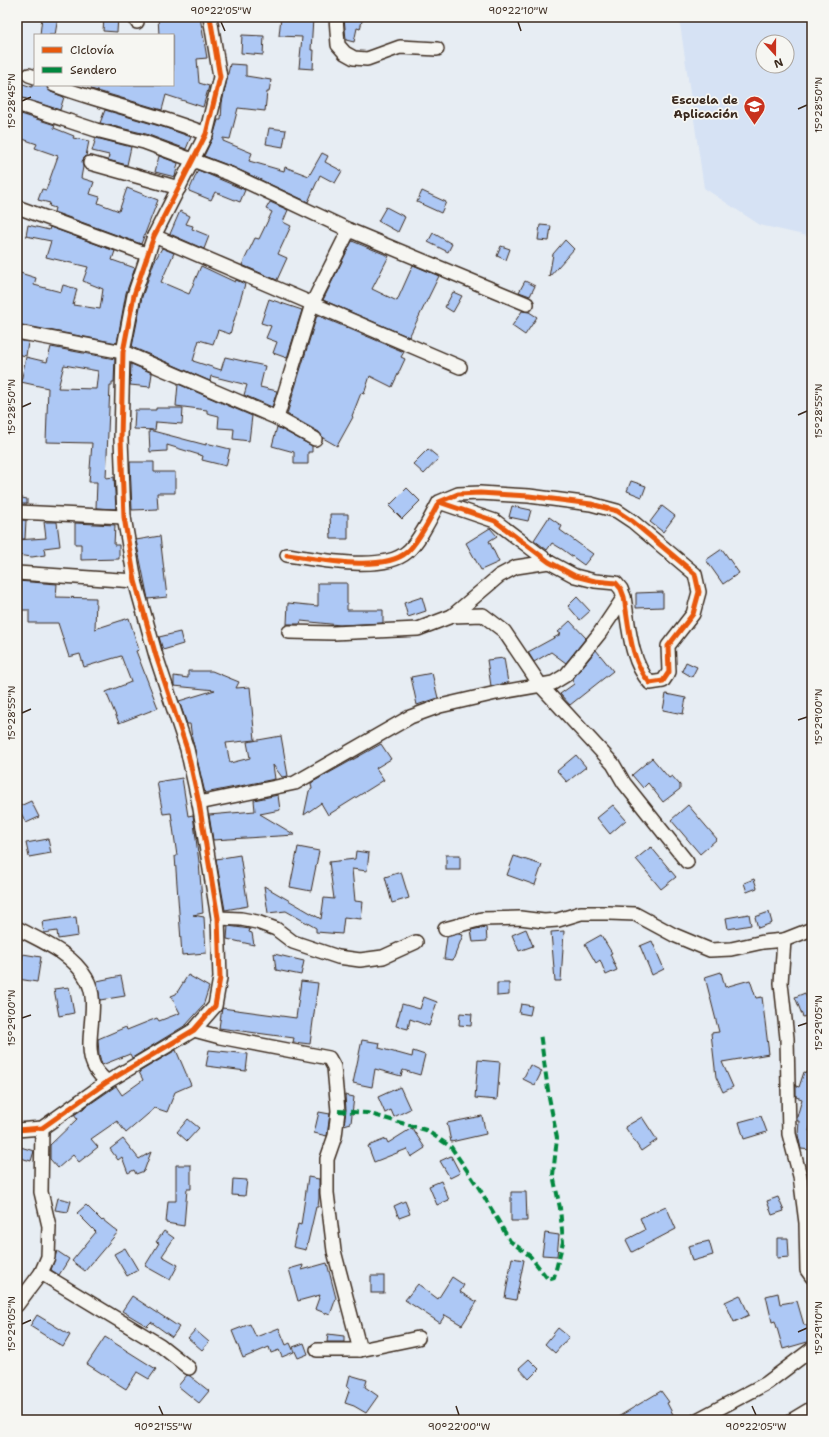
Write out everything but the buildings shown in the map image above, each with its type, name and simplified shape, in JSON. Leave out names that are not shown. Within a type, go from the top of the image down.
[{"type":"street","points":[[17,1130],[42,1128],[107,1082],[194,1030],[215,1006],[220,978],[218,918],[199,803],[187,749],[156,656],[135,581],[124,517],[121,439],[123,352],[134,295],[146,254],[154,236],[206,134],[220,77],[210,17]]},
{"type":"street","points":[[336,17],[338,45],[345,53],[354,58],[367,59],[400,47],[437,49]]},
{"type":"street","points":[[57,86],[77,94],[178,123],[206,134]]},
{"type":"street","points":[[17,104],[96,130],[144,142],[230,174],[349,230],[527,304]]},
{"type":"street","points":[[90,163],[179,188]]},
{"type":"street","points":[[17,207],[146,254]]},
{"type":"street","points":[[277,418],[312,304],[349,230]]},
{"type":"street","points":[[154,236],[460,367]]},
{"type":"street","points":[[17,332],[123,352],[277,418],[315,439]]},
{"type":"street","points":[[287,555],[334,562],[384,563],[407,552],[429,522],[438,502],[458,494],[480,493],[529,496],[592,504],[617,511],[632,521],[695,574],[699,592],[693,614],[668,646],[669,672],[663,681],[650,683],[642,674],[634,653],[624,597],[621,589],[616,583],[595,581],[575,576],[549,562],[495,521],[438,502]]},
{"type":"street","points":[[17,512],[124,517]]},
{"type":"street","points":[[452,616],[499,576],[516,567],[549,562]]},
{"type":"street","points":[[17,573],[135,581]]},
{"type":"street","points":[[199,803],[295,783],[358,748],[410,716],[440,706],[496,692],[553,683],[566,675],[599,634],[624,597]]},
{"type":"street","points":[[289,632],[333,633],[418,629],[452,616],[483,615],[504,631],[541,686],[613,764],[624,783],[687,862]]},
{"type":"street","points":[[445,929],[482,919],[520,918],[544,921],[558,920],[580,913],[635,914],[674,935],[710,950],[731,950],[763,942],[784,940],[812,929]]},
{"type":"street","points":[[218,918],[241,919],[258,922],[276,929],[293,942],[338,957],[360,960],[383,957],[416,942]]},
{"type":"street","points":[[17,928],[55,949],[72,961],[87,978],[93,999],[91,1048],[93,1065],[107,1082]]},
{"type":"street","points":[[784,940],[781,982],[787,1038],[789,1134],[800,1176],[806,1223],[807,1270],[812,1278]]},
{"type":"street","points":[[194,1030],[220,1037],[329,1058],[334,1067],[338,1111],[335,1136],[327,1159],[327,1193],[334,1251],[360,1350]]},
{"type":"street","points":[[17,1305],[41,1273],[48,1257],[49,1226],[41,1192],[42,1128]]},
{"type":"street","points":[[41,1273],[160,1345],[189,1368]]},
{"type":"street","points":[[317,1350],[360,1350],[418,1338]]},
{"type":"street","points":[[698,1420],[767,1383],[812,1349]]},
{"type":"street","points":[[792,1420],[812,1408]]},
{"type":"shaded area","name":"Escuela de Aplicación","points":[[679,17],[812,17],[812,237],[760,225],[704,188]]},
{"type":"marked path","points":[[338,1111],[367,1113],[426,1130],[451,1147],[479,1188],[510,1241],[530,1256],[548,1279],[554,1277],[563,1242],[560,1208],[553,1175],[557,1138],[549,1097],[540,1033]]},
{"type":"cycle path","points":[[17,1130],[42,1128],[107,1082],[194,1030],[215,1006],[220,978],[218,918],[199,803],[187,749],[156,656],[135,581],[124,517],[121,439],[123,352],[134,295],[154,236],[206,134],[220,77],[210,17]]},
{"type":"cycle path","points":[[287,555],[349,563],[382,562],[396,558],[412,548],[439,502],[458,494],[480,493],[529,496],[591,504],[617,511],[632,521],[695,574],[699,592],[693,614],[668,646],[669,672],[663,681],[650,683],[638,664],[631,643],[624,597],[621,589],[616,583],[595,581],[575,576],[549,562],[495,521],[439,502]]},
{"type":"place","name":"Escuela de Aplicación","points":[[754,126]]}]
